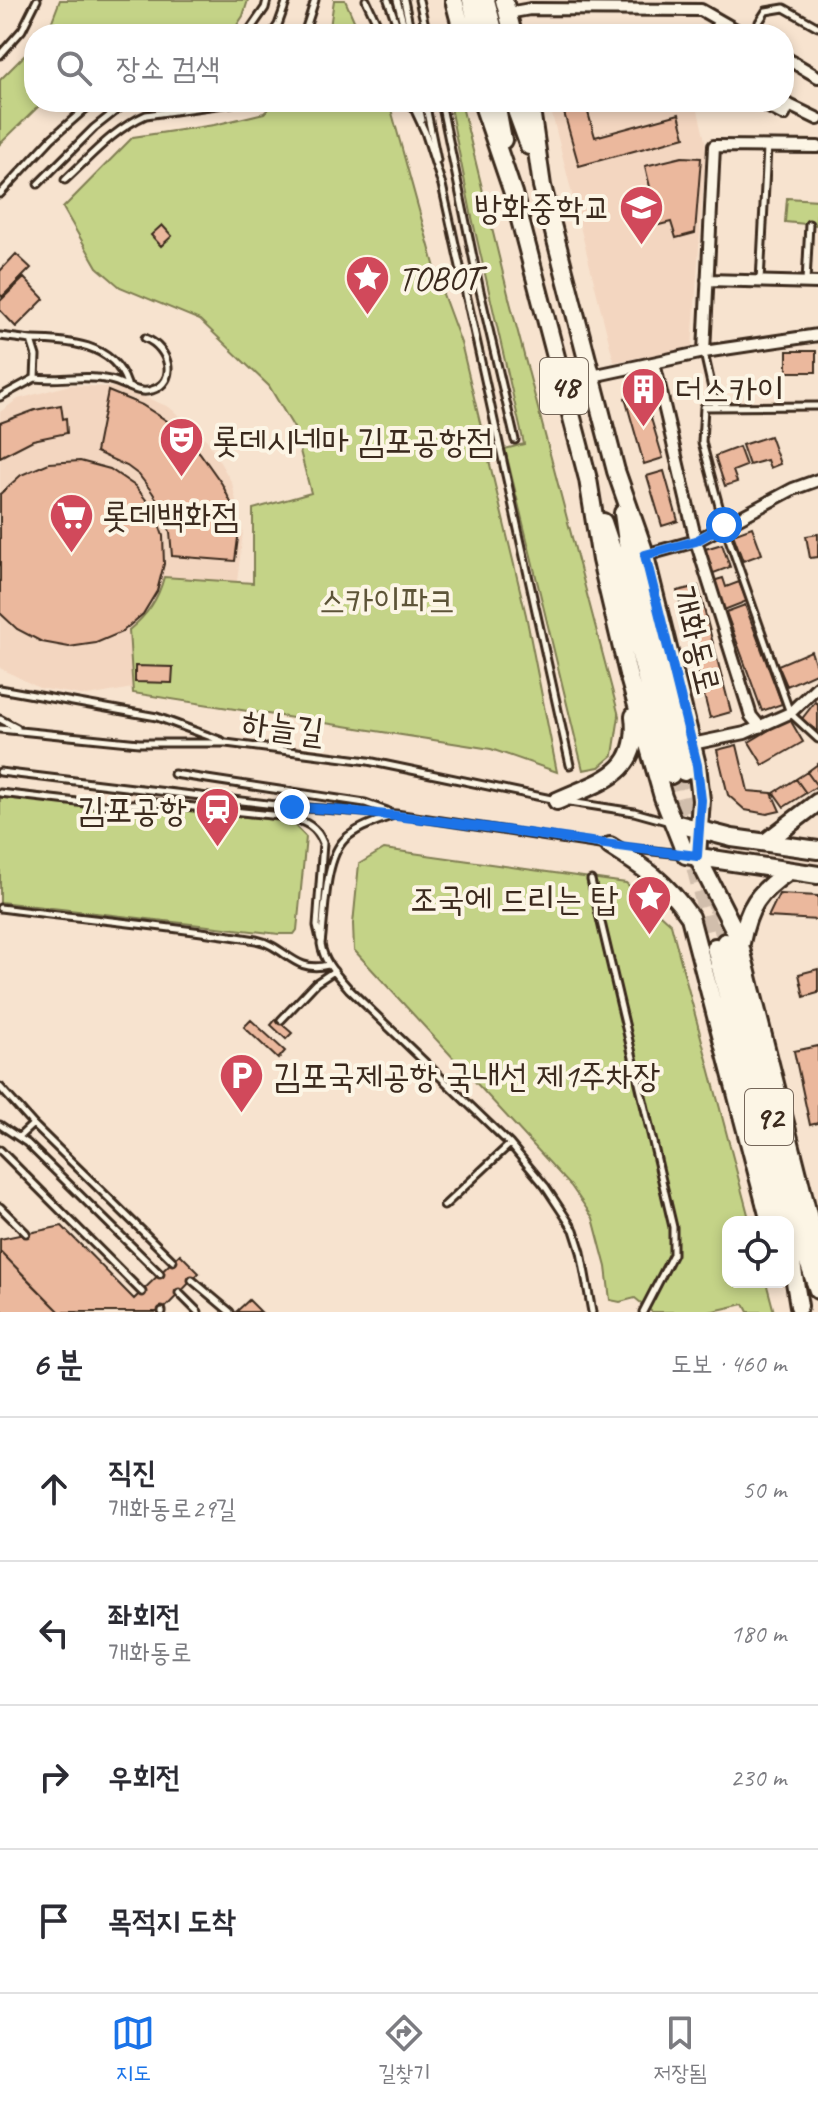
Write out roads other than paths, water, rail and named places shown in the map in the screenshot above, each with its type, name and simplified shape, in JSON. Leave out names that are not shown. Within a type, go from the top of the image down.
[{"type":"main road","points":[[454,0],[460,24]]},
{"type":"main road","points":[[471,0],[477,24]]},
{"type":"main road","points":[[486,0],[492,24]]},
{"type":"main road","name":"개화동로","points":[[485,112],[513,193]]},
{"type":"main road","name":"개화동로","points":[[498,112],[513,193],[588,479],[615,558],[677,772]]},
{"type":"main road","name":"개화동로","points":[[516,112],[542,186],[616,471],[645,555],[692,744],[677,772]]},
{"type":"main road","name":"개화동로","points":[[531,112],[542,186]]},
{"type":"main road","name":"개화동로","points":[[616,471],[628,549],[677,772],[674,823],[692,855],[724,944]]},
{"type":"main road","name":"개화동로","points":[[588,479],[601,560],[628,674],[677,772],[701,800],[700,828],[692,855]]},
{"type":"main road","points":[[557,801],[614,776],[623,767],[633,739],[635,721],[628,674]]},
{"type":"main road","points":[[766,842],[818,802]]},
{"type":"main road","points":[[674,823],[732,838],[818,850]]},
{"type":"main road","name":"92","points":[[610,846],[655,875],[674,894],[690,917],[724,944],[813,1210],[818,1273]]},
{"type":"main road","points":[[692,855],[818,875]]},
{"type":"main road","points":[[724,944],[759,895],[789,871]]},
{"type":"main road","name":"92","points":[[724,944],[769,1216]]},
{"type":"main road","name":"92","points":[[724,944],[783,1216]]},
{"type":"main road","name":"92","points":[[724,944],[804,1251],[818,1290]]},
{"type":"main road","points":[[794,1274],[800,1309]]},
{"type":"main road","points":[[792,1288],[800,1309]]},
{"type":"street","points":[[506,6],[530,9],[555,4],[704,5],[725,24]]},
{"type":"street","points":[[794,63],[818,77]]},
{"type":"street","points":[[794,107],[818,119]]},
{"type":"street","points":[[704,352],[714,146],[818,147]]},
{"type":"street","points":[[707,280],[812,283]]},
{"type":"street","points":[[592,376],[704,352],[818,335]]},
{"type":"street","points":[[654,363],[696,541],[751,716],[760,727]]},
{"type":"street","points":[[645,555],[696,541],[793,489],[818,480]]},
{"type":"street","points":[[692,744],[760,727],[790,713],[818,686]]},
{"type":"lane","points":[[25,24],[37,0]]},
{"type":"lane","points":[[254,24],[267,0]]},
{"type":"lane","points":[[278,24],[287,0]]},
{"type":"lane","points":[[307,24],[315,0]]},
{"type":"lane","points":[[366,0],[377,24]]},
{"type":"lane","points":[[388,0],[400,24]]},
{"type":"lane","points":[[397,0],[403,24]]},
{"type":"lane","points":[[404,0],[405,24]]},
{"type":"lane","points":[[419,0],[425,24]]},
{"type":"lane","points":[[759,22],[766,11],[784,8],[818,27]]},
{"type":"lane","points":[[0,55],[24,26]]},
{"type":"lane","points":[[0,194],[52,138],[82,112]]},
{"type":"lane","points":[[38,184],[114,112]]},
{"type":"lane","points":[[65,180],[121,127],[146,115],[167,112]]},
{"type":"lane","points":[[416,112],[425,132]]},
{"type":"lane","points":[[420,112],[442,185]]},
{"type":"lane","points":[[427,112],[570,765]]},
{"type":"lane","points":[[443,112],[515,440]]},
{"type":"lane","points":[[760,281],[767,147]]},
{"type":"lane","points":[[809,224],[812,283]]},
{"type":"lane","points":[[1,337],[85,344],[113,362],[124,375],[127,385]]},
{"type":"lane","points":[[0,397],[35,378],[93,377],[127,385],[138,391],[154,390],[164,382],[167,373],[165,354],[161,347],[145,338]]},
{"type":"lane","points":[[31,340],[36,356],[35,378]]},
{"type":"lane","points":[[704,352],[716,406]]},
{"type":"lane","points":[[818,406],[704,407],[702,442],[724,525],[790,713],[818,739]]},
{"type":"lane","points":[[0,689],[157,717],[226,743]]},
{"type":"lane","points":[[0,719],[22,731]]},
{"type":"lane","name":"하늘길","points":[[0,729],[139,743],[226,743],[368,761],[557,801],[634,812],[674,823]]},
{"type":"lane","points":[[0,772],[292,807],[396,814],[692,855]]},
{"type":"lane","points":[[174,774],[365,803],[396,814]]},
{"type":"lane","points":[[0,793],[103,805],[167,804],[306,821],[320,835],[323,843],[317,926],[328,965],[510,1144],[545,1186],[574,1230],[592,1312]]},
{"type":"lane","points":[[321,944],[329,879],[338,847],[361,828],[396,814]]},
{"type":"lane","points":[[591,880],[673,1227],[673,1254],[643,1312]]},
{"type":"lane","points":[[0,908],[262,941],[304,966],[314,969],[328,965]]},
{"type":"lane","points":[[281,1020],[316,983],[334,971]]},
{"type":"lane","points":[[0,1087],[33,1124],[173,1261]]},
{"type":"lane","points":[[20,1136],[33,1124]]},
{"type":"lane","points":[[0,1125],[20,1136],[160,1274]]},
{"type":"lane","points":[[444,1206],[510,1144]]},
{"type":"lane","points":[[0,1150],[142,1292]]},
{"type":"lane","points":[[0,1207],[26,1233]]},
{"type":"lane","points":[[192,1280],[230,1312]]},
{"type":"lane","points":[[179,1293],[198,1312]]},
{"type":"tunnel","points":[[684,772],[697,829]]},
{"type":"tunnel","points":[[671,775],[714,946]]},
{"type":"tunnel","points":[[714,898],[725,942]]},
{"type":"place","name":"방화중학교","points":[[642,246]]},
{"type":"place","name":"TOBOT","points":[[367,317]]},
{"type":"place","name":"더스카이","points":[[644,428]]},
{"type":"place","name":"롯데시네마 김포공항점","points":[[181,479]]},
{"type":"place","name":"롯데백화점","points":[[71,554]]},
{"type":"place","name":"김포공항","points":[[218,848]]},
{"type":"place","name":"조국에 드리는 탑","points":[[649,937]]},
{"type":"place","name":"김포국제공항 국내선 제1주차장","points":[[242,1114]]},
{"type":"park label","name":"스카이파크","points":[[387,600]]}]
